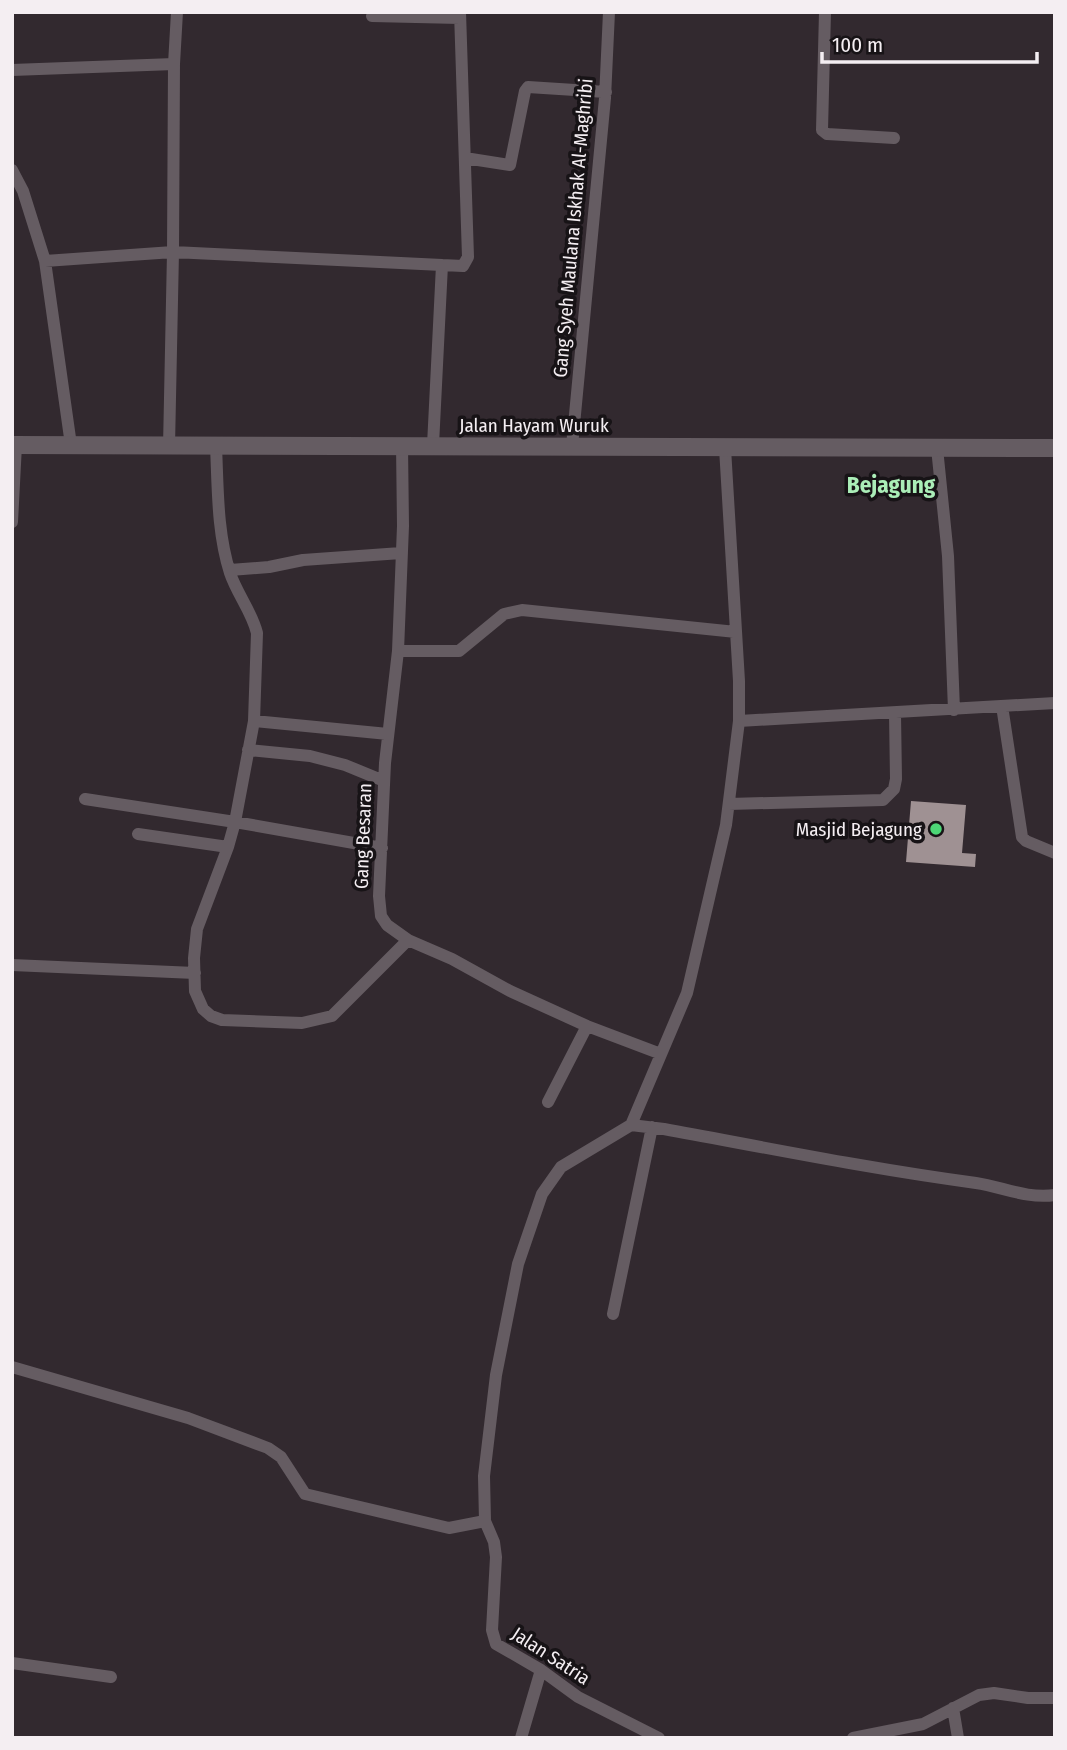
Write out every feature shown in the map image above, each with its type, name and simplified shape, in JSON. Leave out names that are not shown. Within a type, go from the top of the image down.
[{"type":"main road","name":"Jalan Hayam Wuruk","points":[[14,445],[1055,448]]},
{"type":"street","points":[[169,447],[177,12]]},
{"type":"street","name":"Gang Syeh Maulana Iskhak Al-Maghribi","points":[[572,446],[606,92],[609,12]]},
{"type":"street","points":[[825,12],[821,130],[827,134],[894,138]]},
{"type":"street","points":[[45,261],[173,252],[463,266],[468,257],[460,15],[372,16]]},
{"type":"street","points":[[12,70],[174,64]]},
{"type":"street","points":[[466,158],[510,165],[528,87],[606,92]]},
{"type":"street","points":[[12,170],[23,191],[45,261],[71,445]]},
{"type":"street","points":[[433,445],[442,265]]},
{"type":"street","points":[[12,522],[14,445]]},
{"type":"street","name":"Gang Besaran","points":[[402,445],[398,651],[384,781],[381,916],[387,925],[408,940],[452,959],[510,991],[587,1026],[661,1054]]},
{"type":"street","points":[[216,446],[219,515],[230,570],[257,633],[254,721],[235,822],[197,929],[195,974],[198,1001],[211,1016],[222,1020],[302,1023],[332,1016],[408,940]]},
{"type":"street","points":[[12,1367],[188,1418],[268,1448],[281,1457],[305,1494],[449,1528],[485,1521],[484,1476],[496,1375],[518,1264],[530,1225],[542,1194],[561,1167],[631,1125],[687,993],[726,825],[738,721],[736,632],[725,448]]},
{"type":"street","points":[[937,448],[948,556],[954,710]]},
{"type":"street","points":[[230,570],[269,567],[303,560],[401,553]]},
{"type":"street","points":[[398,651],[458,651],[504,614],[522,610],[736,632]]},
{"type":"street","points":[[738,721],[1055,703]]},
{"type":"street","points":[[1003,706],[1022,837],[1055,853]]},
{"type":"street","points":[[729,804],[883,800],[894,789],[896,779],[895,714]]},
{"type":"street","points":[[254,721],[388,734]]},
{"type":"street","points":[[248,750],[310,756],[345,765],[384,781]]},
{"type":"street","points":[[85,799],[382,848]]},
{"type":"street","points":[[138,834],[228,847]]},
{"type":"street","points":[[12,965],[195,974]]},
{"type":"street","points":[[548,1102],[587,1026]]},
{"type":"street","points":[[631,1125],[884,1171],[982,1184],[1021,1195],[1055,1195]]},
{"type":"street","points":[[613,1314],[652,1127]]},
{"type":"street","name":"Jalan Satria","points":[[485,1521],[494,1542],[496,1557],[492,1630],[494,1640],[505,1651],[541,1670],[584,1701],[659,1738]]},
{"type":"street","points":[[12,1663],[111,1676]]},
{"type":"street","points":[[521,1738],[541,1670]]},
{"type":"street","points":[[853,1738],[914,1726],[979,1695],[994,1693],[1028,1698],[1055,1698]]},
{"type":"street","points":[[953,1708],[958,1738]]},
{"type":"building","name":"Masjid Bejagung","points":[[911,801],[966,805],[962,853],[976,854],[975,867],[906,862]]},
{"type":"place","name":"Masjid Bejagung","points":[[936,829]]},
{"type":"district","name":"Bejagung","points":[[891,485]]}]
